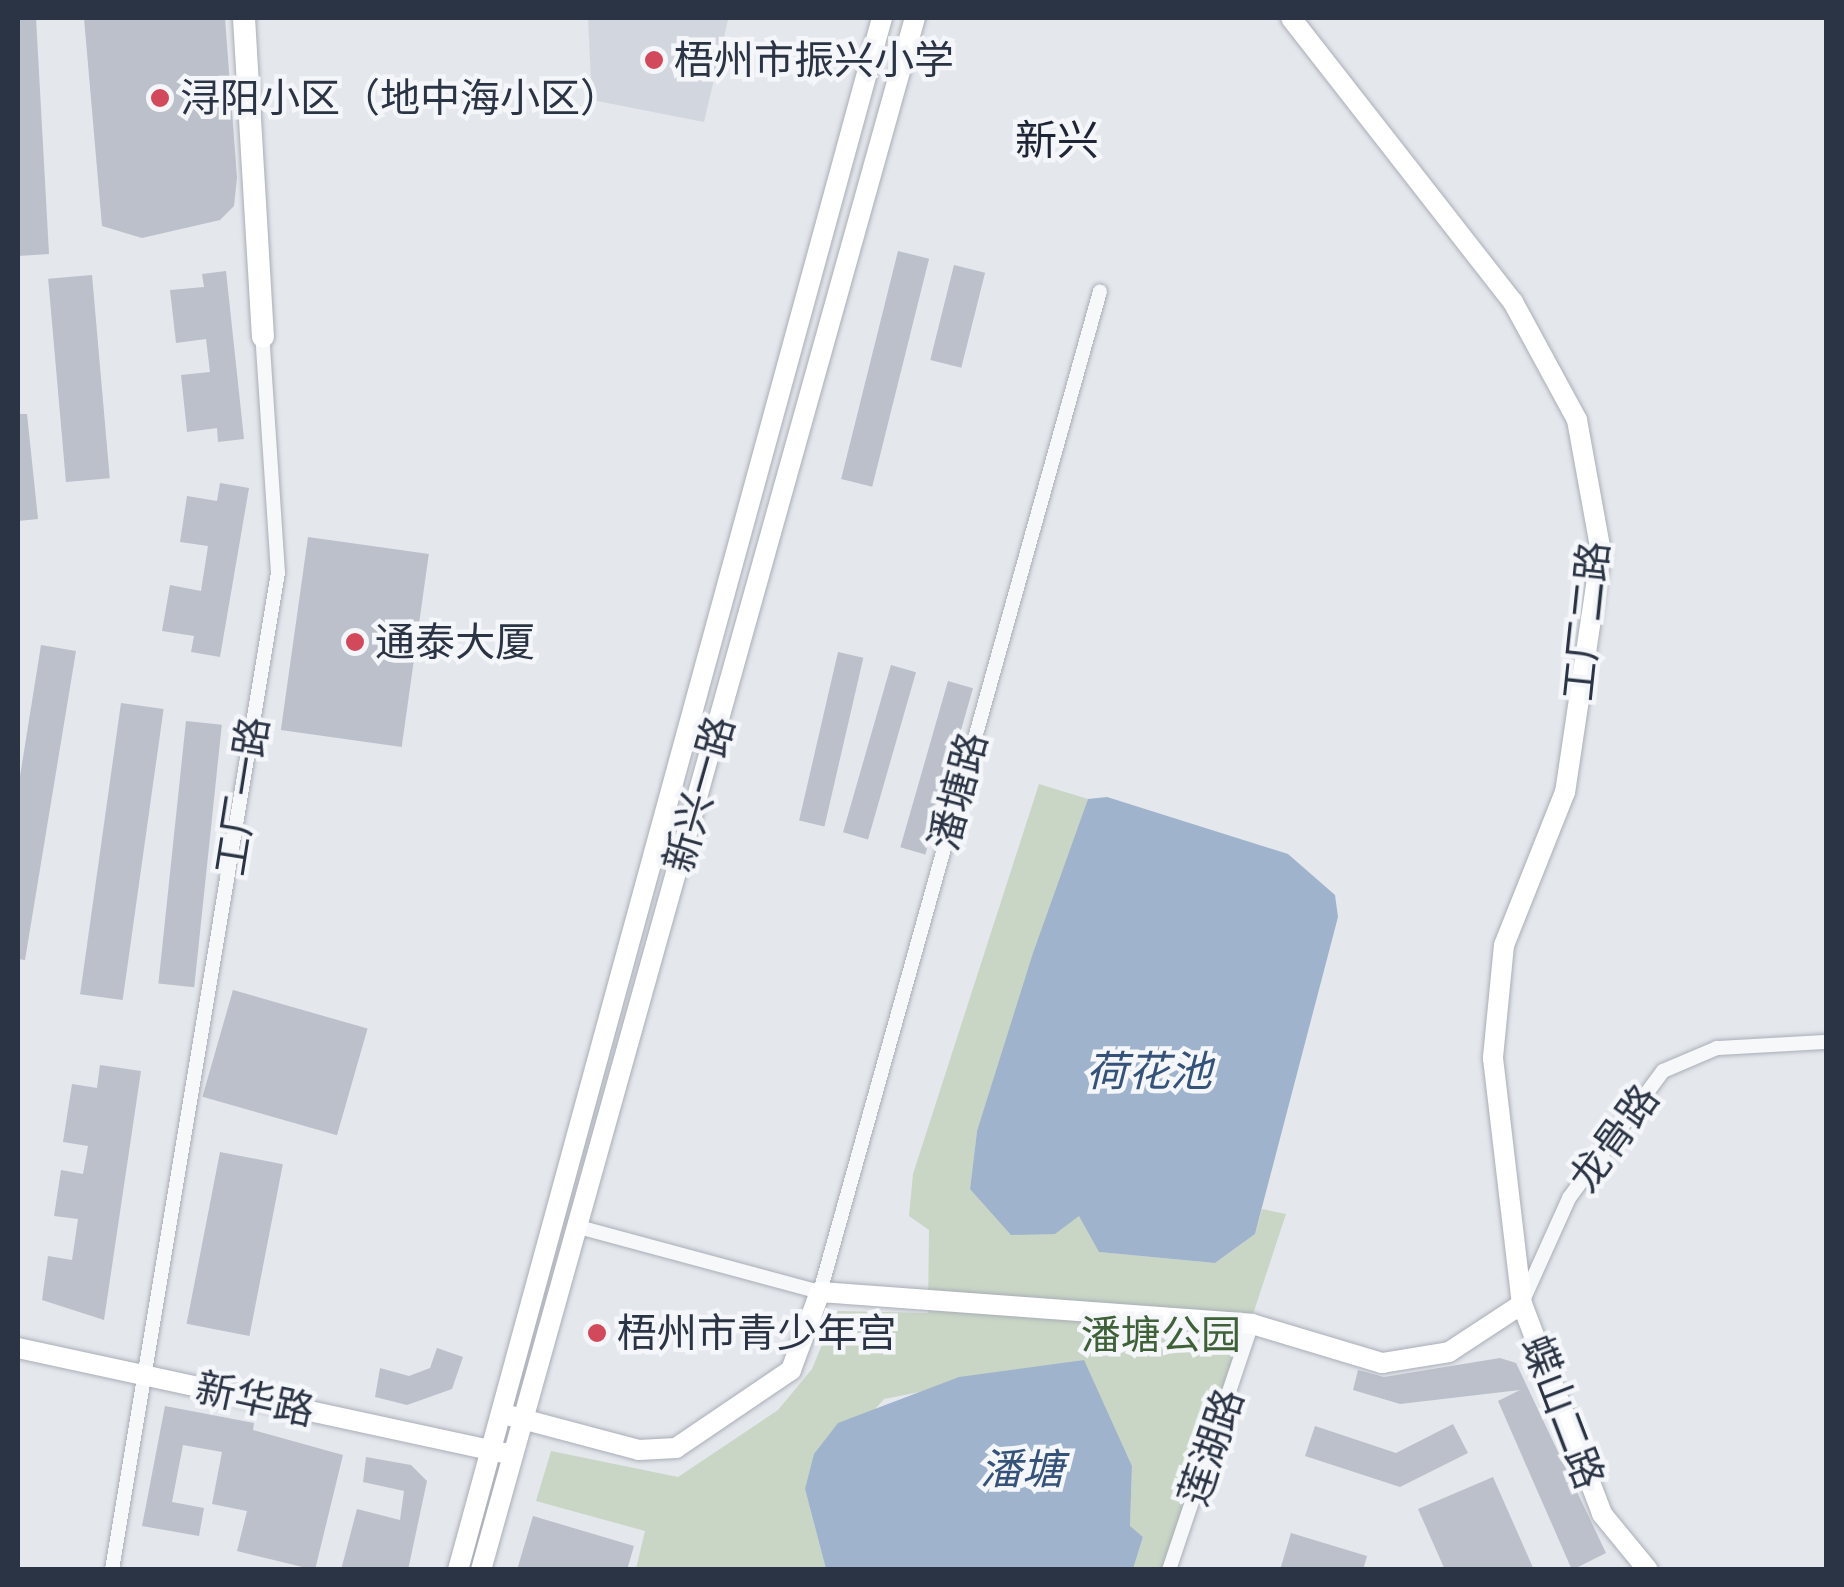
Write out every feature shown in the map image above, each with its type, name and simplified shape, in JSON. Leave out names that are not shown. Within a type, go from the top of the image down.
[{"type":"main road","points":[[244,18],[263,336]]},
{"type":"street","name":"工厂一路","points":[[112,1570],[278,572],[263,336],[233,18]]},
{"type":"street","name":"新兴一路","points":[[458,1570],[882,18]]},
{"type":"street","name":"新兴一路","points":[[480,1570],[915,18]]},
{"type":"street","name":"工厂二路","points":[[1292,18],[1514,302],[1577,420],[1601,552],[1565,792],[1504,945],[1494,999],[1522,1304]]},
{"type":"street","name":"潘塘路","points":[[820,1292],[1100,291]]},
{"type":"street","name":"龙骨路","points":[[1522,1304],[1561,1211],[1663,1071],[1717,1048],[1826,1042]]},
{"type":"street","name":"蝶山二路","points":[[579,1227],[820,1292],[1252,1324],[1382,1364],[1418,1362],[1490,1332],[1522,1304],[1602,1514],[1648,1570]]},
{"type":"street","points":[[502,1414],[639,1450],[676,1448],[791,1370],[820,1292]]},
{"type":"street","name":"莲湖路","points":[[1169,1570],[1252,1324]]},
{"type":"street","name":"新华路","points":[[18,1348],[514,1455]]},
{"type":"shaded area","name":"梧州市振兴小学","points":[[588,18],[747,18],[728,20],[704,122],[592,100]]},
{"type":"green space","name":"潘塘公园","points":[[1039,784],[1088,799],[977,1131],[970,1189],[1063,1222],[1079,1215],[1100,1252],[1215,1263],[1255,1234],[1262,1209],[1286,1214],[1169,1569],[1133,1569],[1143,1537],[1130,1527],[1132,1466],[1083,1360],[884,1399],[805,1489],[826,1569],[636,1569],[645,1531],[536,1501],[551,1451],[678,1477],[778,1410],[812,1369],[836,1311],[928,1313],[929,1230],[909,1216],[913,1174]]},
{"type":"water","name":"荷花池","points":[[1107,797],[1288,854],[1335,895],[1338,917],[1255,1234],[1215,1263],[1099,1252],[1079,1216],[1055,1234],[1011,1235],[970,1189],[977,1131],[1033,953],[1088,799]]},
{"type":"water","name":"潘塘","points":[[1084,1360],[1132,1466],[1130,1526],[1143,1537],[1133,1569],[826,1569],[805,1489],[814,1454],[838,1423],[959,1377]]},
{"type":"building","points":[[18,18],[36,18],[49,254],[18,256]]},
{"type":"building","name":"浔阳小区（地中海小区）","points":[[84,18],[225,18],[237,178],[234,206],[220,220],[142,238],[102,226]]},
{"type":"building","points":[[898,251],[929,259],[872,487],[841,479]]},
{"type":"building","points":[[954,265],[985,273],[961,368],[930,360]]},
{"type":"building","points":[[226,271],[244,439],[218,442],[217,428],[187,432],[181,375],[210,372],[206,339],[176,343],[170,290],[204,287],[202,274]]},
{"type":"building","points":[[92,275],[110,478],[66,482],[48,279]]},
{"type":"building","points":[[18,414],[27,414],[38,519],[18,521]]},
{"type":"building","points":[[220,483],[249,488],[220,657],[191,652],[194,636],[162,631],[170,585],[201,591],[208,546],[180,542],[187,496],[217,501]]},
{"type":"building","name":"通泰大厦","points":[[308,537],[429,554],[402,747],[281,730]]},
{"type":"building","points":[[41,645],[76,651],[25,960],[18,959],[18,789]]},
{"type":"building","points":[[838,652],[863,658],[824,826],[799,821]]},
{"type":"building","points":[[891,665],[916,672],[868,839],[843,832]]},
{"type":"building","points":[[948,681],[973,688],[925,854],[900,847]]},
{"type":"building","points":[[121,703],[164,709],[123,1000],[80,994]]},
{"type":"building","points":[[186,721],[222,725],[194,987],[158,984]]},
{"type":"building","points":[[233,990],[368,1029],[337,1135],[202,1097]]},
{"type":"building","points":[[100,1065],[141,1071],[104,1320],[42,1300],[48,1256],[72,1260],[78,1219],[54,1216],[61,1170],[83,1174],[88,1146],[63,1142],[72,1084],[97,1088]]},
{"type":"building","points":[[220,1152],[283,1164],[249,1336],[187,1324]]},
{"type":"building","points":[[437,1348],[463,1357],[452,1389],[407,1405],[375,1397],[380,1368],[409,1376],[430,1368]]},
{"type":"building","points":[[1500,1358],[1516,1363],[1606,1553],[1572,1570],[1498,1401],[1520,1390],[1400,1404],[1353,1390],[1358,1370],[1384,1377]]},
{"type":"building","points":[[165,1406],[254,1423],[253,1430],[343,1455],[315,1570],[237,1551],[247,1511],[212,1504],[222,1452],[183,1445],[172,1502],[204,1508],[199,1536],[142,1526]]},
{"type":"building","points":[[1453,1424],[1468,1453],[1400,1487],[1305,1456],[1315,1426],[1396,1453]]},
{"type":"building","points":[[366,1457],[411,1465],[427,1481],[408,1570],[341,1570],[357,1509],[400,1520],[404,1491],[363,1482]]},
{"type":"building","points":[[1493,1477],[1534,1570],[1445,1570],[1418,1509]]},
{"type":"building","points":[[533,1516],[634,1546],[627,1570],[517,1570]]},
{"type":"building","points":[[1291,1533],[1367,1556],[1363,1570],[1280,1570]]},
{"type":"place","name":"梧州市振兴小学","points":[[654,60]]},
{"type":"place","name":"浔阳小区（地中海小区）","points":[[160,98]]},
{"type":"place","name":"通泰大厦","points":[[355,642]]},
{"type":"place","name":"梧州市青少年宫","points":[[597,1333]]},
{"type":"district","name":"新兴","points":[[1057,141]]}]
